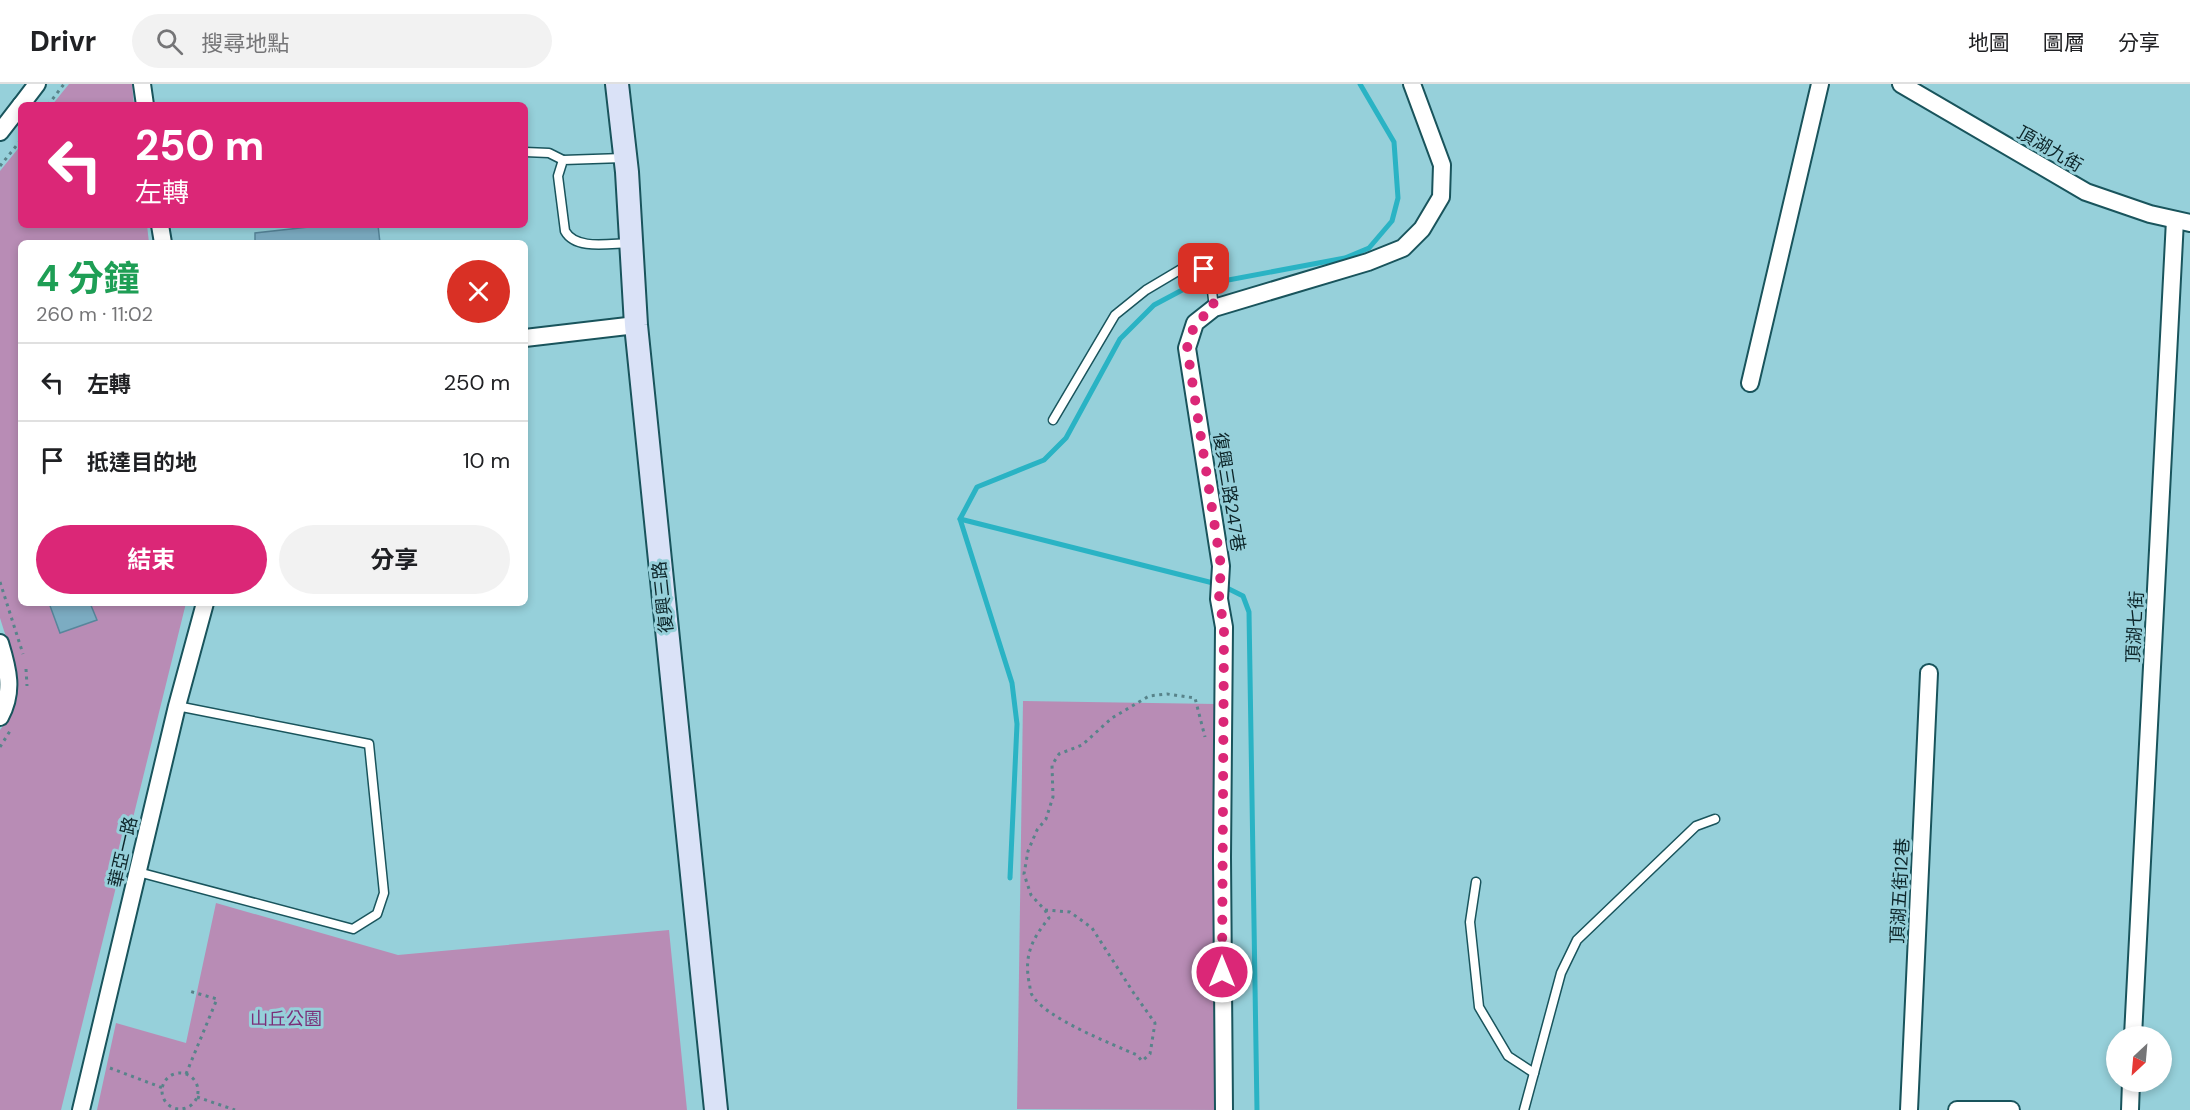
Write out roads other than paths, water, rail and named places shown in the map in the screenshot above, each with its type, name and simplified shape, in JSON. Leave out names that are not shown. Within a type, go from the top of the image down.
[{"type":"street","points":[[23,102],[37,84]]},
{"type":"street","points":[[142,84],[145,102]]},
{"type":"street","name":"復興三路","points":[[616,84],[626,158],[636,325],[716,1110]]},
{"type":"street","name":"復興三路247巷","points":[[1224,1110],[1222,857],[1224,627],[1219,599],[1221,566],[1187,348],[1195,323],[1213,299],[1368,262],[1403,248],[1422,229],[1441,197],[1442,165],[1412,84]]},
{"type":"street","points":[[1750,383],[1820,84]]},
{"type":"street","name":"頂湖九街","points":[[1901,84],[2086,192],[2150,214],[2183,221]]},
{"type":"street","points":[[0,132],[18,109]]},
{"type":"street","name":"頂湖七街","points":[[2134,1026],[2183,221]]},
{"type":"street","points":[[528,338],[636,325]]},
{"type":"street","name":"華亞一路","points":[[81,1110],[177,706],[204,606]]},
{"type":"street","points":[[0,643],[7,666],[10,691],[0,717]]},
{"type":"street","name":"頂湖五街12巷","points":[[1909,1110],[1929,673]]},
{"type":"street","points":[[2130,1110],[2131,1092]]},
{"type":"street","points":[[1957,1110],[2011,1110]]},
{"type":"lane","points":[[528,152],[549,153],[563,160],[626,158]]},
{"type":"lane","points":[[563,160],[558,176],[565,231],[569,237],[580,243],[631,243]]},
{"type":"lane","points":[[1053,420],[1115,315],[1146,290],[1183,268],[1204,269],[1213,299]]},
{"type":"lane","points":[[138,872],[354,929],[377,915],[384,893],[369,744],[177,706]]},
{"type":"lane","points":[[1524,1110],[1561,973],[1577,940],[1696,826],[1714,819]]},
{"type":"lane","points":[[1476,882],[1470,922],[1479,1007],[1508,1056],[1534,1073]]},
{"type":"waterway","points":[[1010,878],[1017,724],[1012,683],[960,519],[977,487],[1044,460],[1066,438],[1120,339],[1154,305],[1186,288],[1345,258],[1369,248],[1392,221],[1398,198],[1394,142],[1360,84]]},
{"type":"waterway","points":[[960,519],[1221,585],[1243,596],[1249,612],[1257,1110]]},
{"type":"park label","name":"山丘公園","points":[[286,1019]]}]
